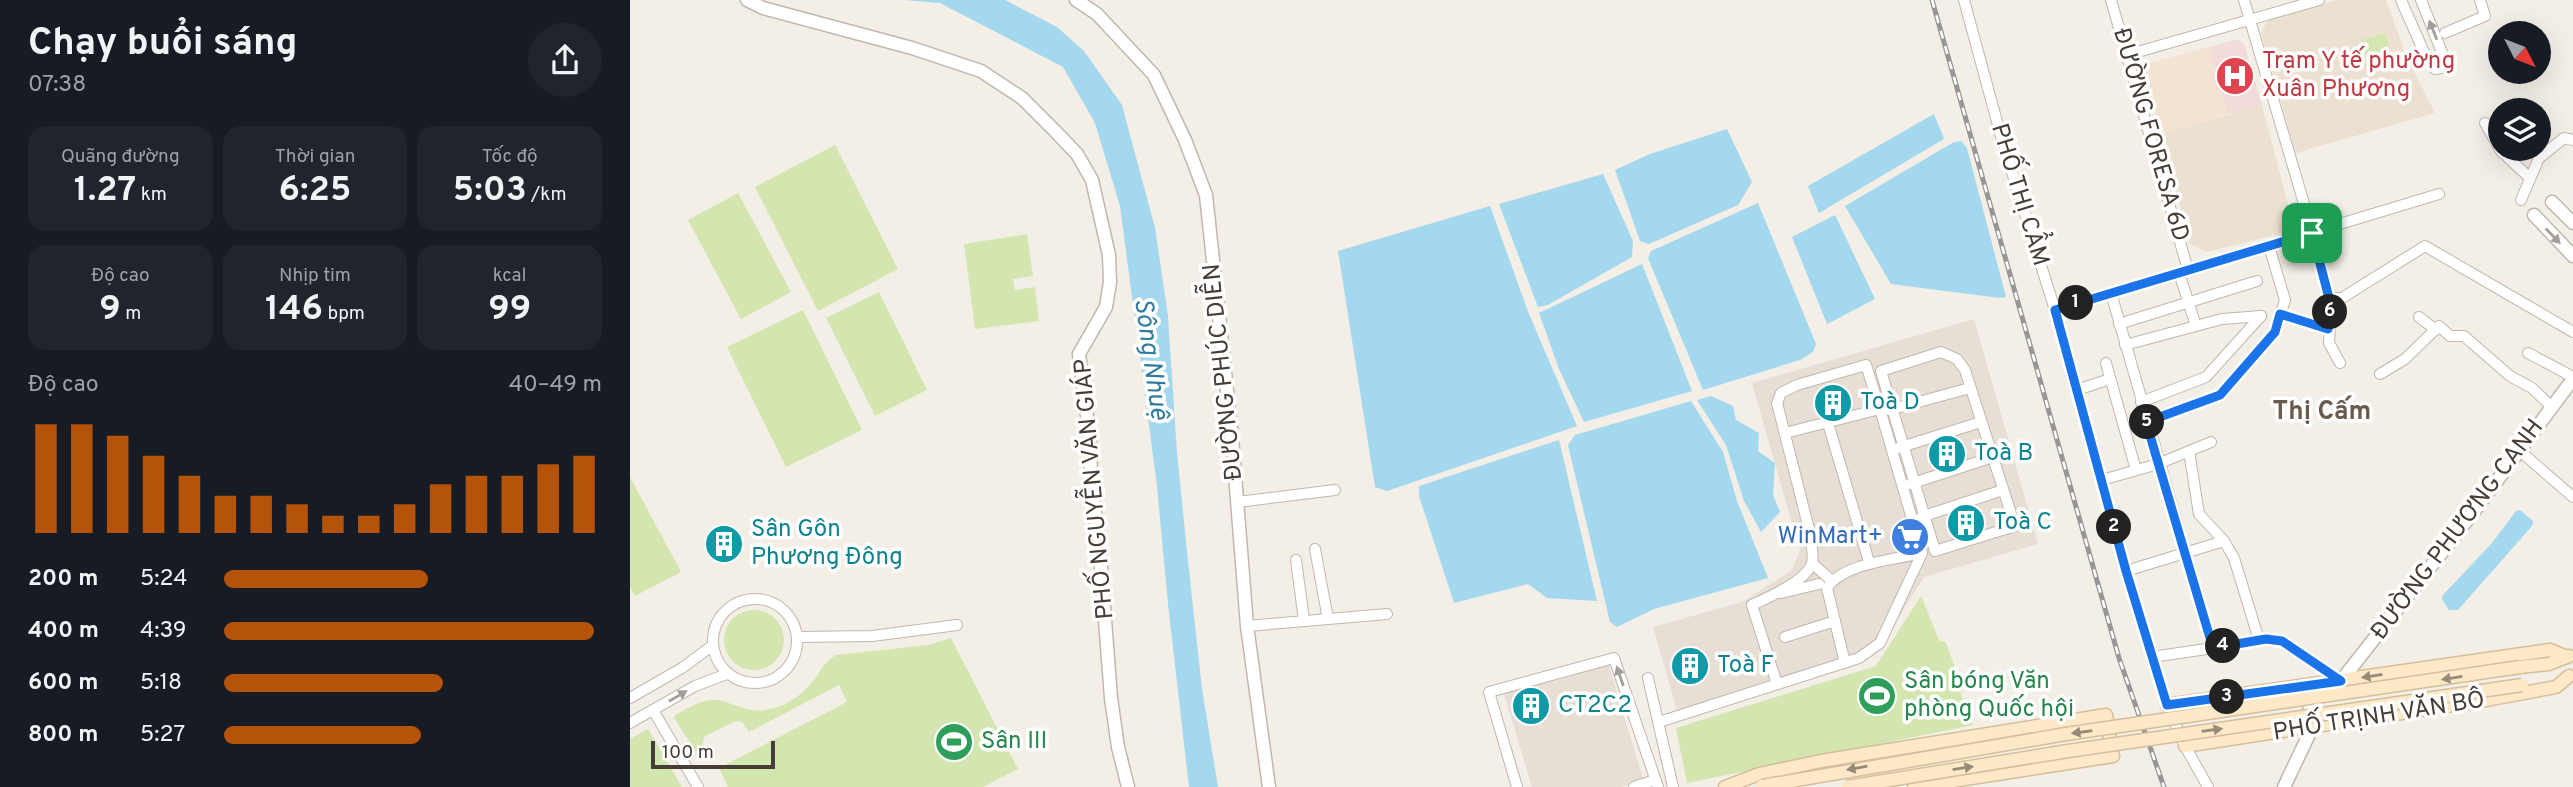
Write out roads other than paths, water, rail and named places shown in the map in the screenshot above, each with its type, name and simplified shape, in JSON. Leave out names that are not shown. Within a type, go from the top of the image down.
[{"type":"main road","name":"PHỐ TRỊNH VĂN BÔ","points":[[2167,705],[2550,650],[2570,656]]},
{"type":"main road","points":[[1757,786],[2040,738],[2549,664],[2570,656]]},
{"type":"main road","name":"PHỐ TRỊNH VĂN BÔ","points":[[2185,746],[2312,728],[2556,687],[2571,676]]},
{"type":"main road","points":[[1847,787],[2571,676]]},
{"type":"main road","points":[[1725,787],[1759,774],[1821,761],[2106,715],[2113,756],[1914,787]]},
{"type":"street","name":"PHỐ NGUYỄN VĂN GIÁP","points":[[747,0],[763,8],[912,48],[981,71],[1005,85],[1047,123],[1077,154],[1092,180],[1109,256],[1110,282],[1106,307],[1079,354],[1090,439],[1091,480],[1100,554],[1111,698],[1118,747],[1128,787]]},
{"type":"street","name":"ĐƯỜNG PHÚC DIỄN","points":[[1076,0],[1097,14],[1154,75],[1185,141],[1206,195],[1238,502],[1247,626],[1269,787]]},
{"type":"street","name":"PHỐ THỊ CẨM","points":[[1964,0],[2001,139],[2055,310],[2152,657],[2167,705],[2185,746],[2208,787]]},
{"type":"street","name":"ĐƯỜNG FORESA 6D","points":[[2111,0],[2196,326]]},
{"type":"street","points":[[2244,0],[2312,233],[2330,303],[2329,342],[2340,363]]},
{"type":"street","points":[[2127,55],[2250,20],[2296,3],[2319,0]]},
{"type":"street","points":[[2401,0],[2427,59],[2435,69],[2441,68],[2445,60],[2421,0]]},
{"type":"street","points":[[2445,33],[2485,16],[2480,0]]},
{"type":"street","points":[[2484,123],[2501,151],[2530,178]]},
{"type":"street","points":[[2521,201],[2539,158],[2564,138],[2573,139]]},
{"type":"street","points":[[2055,310],[2439,194]]},
{"type":"street","points":[[2552,202],[2567,212],[2573,223]]},
{"type":"street","points":[[2534,215],[2573,256]]},
{"type":"street","points":[[2146,422],[2220,395],[2275,332],[2284,300],[2269,246]]},
{"type":"street","points":[[2330,303],[2425,246],[2573,332]]},
{"type":"street","points":[[2119,324],[2257,281]]},
{"type":"street","points":[[2111,293],[2213,648]]},
{"type":"street","points":[[2280,314],[2328,329]]},
{"type":"street","points":[[2125,345],[2222,319],[2261,316],[2206,377],[2141,402]]},
{"type":"street","points":[[2419,317],[2436,330]]},
{"type":"street","points":[[2380,374],[2405,359],[2439,326],[2450,336],[2464,335],[2510,376],[2532,388],[2552,407]]},
{"type":"street","points":[[1941,352],[1957,359],[1965,370],[1970,388],[2015,526],[1935,551],[1881,371],[1941,352]]},
{"type":"street","points":[[2528,353],[2573,378]]},
{"type":"street","points":[[2106,363],[2136,470]]},
{"type":"street","points":[[1659,722],[1845,663],[1859,658],[1880,643],[1922,553],[1866,365],[1797,385],[1782,393],[1777,403],[1812,541],[1812,563],[1826,584],[1845,663]]},
{"type":"street","name":"ĐƯỜNG PHƯƠNG CANH","points":[[2341,681],[2520,451],[2573,378]]},
{"type":"street","points":[[2077,390],[2110,379]]},
{"type":"street","points":[[1785,433],[1893,410],[1970,388]]},
{"type":"street","points":[[1892,450],[1982,422]]},
{"type":"street","points":[[1828,423],[1869,562]]},
{"type":"street","points":[[2102,480],[2158,464],[2211,442]]},
{"type":"street","points":[[2189,451],[2199,514],[2224,541],[2234,558],[2259,640]]},
{"type":"street","points":[[2520,451],[2573,497]]},
{"type":"street","points":[[1902,486],[1993,457]]},
{"type":"street","points":[[1238,502],[1335,490]]},
{"type":"street","points":[[1912,520],[2003,490]]},
{"type":"street","points":[[2126,571],[2224,541]]},
{"type":"street","points":[[1315,549],[1328,618]]},
{"type":"street","points":[[1777,684],[1752,605],[1777,594],[1826,584],[1869,562],[1880,563],[1922,553]]},
{"type":"street","points":[[1296,560],[1304,620]]},
{"type":"street","points":[[1777,594],[1802,575],[1812,563]]},
{"type":"street","points":[[1802,575],[1826,584]]},
{"type":"street","points":[[745,600],[771,601],[782,608],[790,616],[798,637],[794,658],[781,675],[768,682],[754,684],[739,681],[727,674],[720,665],[713,645],[713,634],[723,614],[733,605],[745,600]]},
{"type":"street","points":[[1247,626],[1387,614]]},
{"type":"street","points":[[1785,637],[1835,621]]},
{"type":"street","points":[[798,637],[872,636],[957,625]]},
{"type":"street","points":[[2152,657],[2259,640],[2282,641],[2341,681]]},
{"type":"street","points":[[630,698],[682,668],[713,645]]},
{"type":"street","points":[[1517,787],[1489,692],[1614,659],[1657,783],[1634,787]]},
{"type":"street","points":[[630,723],[695,686],[727,674]]},
{"type":"street","points":[[1648,678],[1674,787]]},
{"type":"street","points":[[2284,787],[2312,728],[2307,686]]},
{"type":"street","points":[[653,710],[698,787]]},
{"type":"water","name":"Sông Nhuệ","points":[[904,0],[1005,0],[1057,27],[1084,51],[1122,105],[1155,228],[1168,316],[1177,453],[1188,561],[1202,689],[1218,787],[1189,787],[1157,486],[1120,206],[1095,123],[1063,67],[940,3]]},
{"type":"water","points":[[1934,114],[1944,139],[1819,213],[1808,186]]},
{"type":"water","points":[[1727,129],[1752,182],[1738,205],[1649,244],[1640,241],[1615,170],[1650,154]]},
{"type":"water","points":[[1961,141],[1967,148],[2006,297],[1891,284],[1845,206],[1954,142]]},
{"type":"water","points":[[1603,174],[1633,241],[1632,257],[1548,305],[1538,307],[1499,204]]},
{"type":"water","points":[[1758,203],[1816,344],[1813,352],[1800,360],[1703,390],[1648,258],[1651,251]]},
{"type":"water","points":[[1490,206],[1529,314],[1577,426],[1387,491],[1375,487],[1338,251]]},
{"type":"water","points":[[1835,215],[1875,299],[1827,324],[1792,237]]},
{"type":"water","points":[[1642,264],[1692,391],[1584,422],[1559,369],[1539,313]]},
{"type":"water","points":[[1711,396],[1733,406],[1736,420],[1759,433],[1758,451],[1775,463],[1773,495],[1780,512],[1761,532],[1744,501],[1726,445],[1697,400]]},
{"type":"water","points":[[1691,401],[1723,452],[1737,501],[1768,578],[1654,609],[1617,627],[1610,622],[1568,445],[1575,435]]},
{"type":"water","points":[[1559,440],[1597,601],[1547,598],[1528,584],[1454,603],[1419,496],[1419,486]]},
{"type":"water","points":[[2520,510],[2533,521],[2532,526],[2458,610],[2449,610],[2442,599],[2443,595],[2492,543],[2516,511]]},
{"type":"railway","points":[[1932,0],[2119,658],[2164,787]]},
{"type":"place","name":"Trạm Y tế phường Xuân Phương","points":[[2235,76]]},
{"type":"place","name":"Toà D","points":[[1833,403]]},
{"type":"place","name":"Toà B","points":[[1947,454]]},
{"type":"place","name":"Toà C","points":[[1966,523]]},
{"type":"place","name":"WinMart+","points":[[1910,537]]},
{"type":"place","name":"Sân Gôn Phương Đông","points":[[724,544]]},
{"type":"place","name":"Toà F","points":[[1690,666]]},
{"type":"place","name":"Sân bóng Văn phòng Quốc hội","points":[[1877,696]]},
{"type":"place","name":"CT2C2","points":[[1531,706]]},
{"type":"place","name":"Sân III","points":[[954,742]]},
{"type":"district","name":"Thị Cấm","points":[[2322,412]]}]
